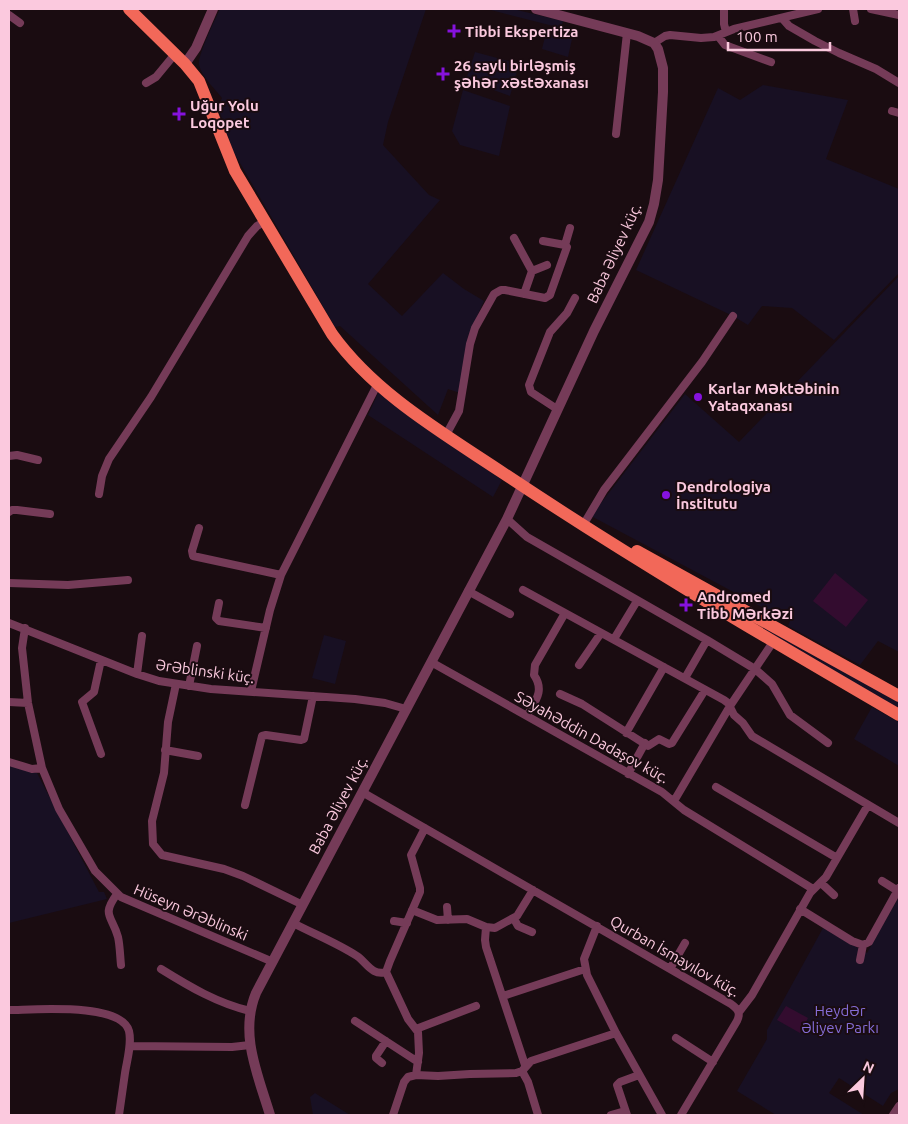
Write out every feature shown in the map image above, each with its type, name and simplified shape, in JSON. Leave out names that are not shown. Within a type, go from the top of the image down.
[{"type":"main road","points":[[129,9],[185,64],[203,87],[230,160],[264,222],[332,334],[354,362],[378,383],[446,435],[615,546],[760,627],[899,696]]},
{"type":"main road","points":[[523,486],[760,627],[773,642],[899,715]]},
{"type":"street","points":[[185,64],[196,48],[213,9]]},
{"type":"street","points":[[536,9],[627,33],[654,43],[670,35],[701,38],[718,36],[726,32],[818,9]]},
{"type":"street","points":[[724,9],[726,32]]},
{"type":"street","points":[[853,9],[855,21]]},
{"type":"street","points":[[871,9],[899,15]]},
{"type":"street","points":[[9,15],[20,23]]},
{"type":"street","points":[[782,18],[788,26],[838,53],[876,68],[899,84]]},
{"type":"street","points":[[616,134],[627,33]]},
{"type":"street","points":[[718,36],[725,45],[771,62]]},
{"type":"street","name":"Baba Əliyev küç.","points":[[270,1115],[250,1045],[248,1026],[250,1011],[256,993],[523,486],[557,409],[652,213],[658,180],[663,92],[662,60],[654,43]]},
{"type":"street","points":[[146,83],[156,78],[175,54]]},
{"type":"street","points":[[99,494],[102,476],[109,459],[151,397],[248,236],[257,226],[264,222]]},
{"type":"street","points":[[446,435],[459,411],[472,335],[491,299],[500,290],[545,298],[550,296],[567,249],[565,245],[570,228]]},
{"type":"street","points":[[514,238],[532,271]]},
{"type":"street","points":[[543,241],[565,245]]},
{"type":"street","points":[[524,294],[532,271],[547,264]]},
{"type":"street","points":[[557,409],[531,392],[529,385],[550,332],[567,313],[575,298]]},
{"type":"street","points":[[585,522],[604,490],[702,362],[733,316]]},
{"type":"street","points":[[251,691],[281,575],[378,383]]},
{"type":"street","points":[[9,456],[17,455],[38,460]]},
{"type":"street","points":[[9,512],[12,510],[50,514]]},
{"type":"street","points":[[506,519],[527,537],[755,669],[772,684],[790,715],[828,743]]},
{"type":"street","points":[[199,528],[192,551],[193,556],[281,575]]},
{"type":"street","points":[[9,583],[68,585],[128,580]]},
{"type":"street","points":[[523,590],[724,700],[752,736],[899,823]]},
{"type":"street","points":[[468,591],[510,614]]},
{"type":"street","points":[[614,640],[637,600]]},
{"type":"street","points":[[220,603],[216,618],[219,621],[266,628]]},
{"type":"street","points":[[527,716],[540,689],[540,684],[533,670],[565,613]]},
{"type":"street","name":"Ərəblinski küç.","points":[[9,623],[137,674],[176,684],[373,701],[406,709]]},
{"type":"street","name":"Hüseyn Ərəblinski","points":[[25,628],[23,655],[28,703],[42,768],[59,809],[87,860],[117,894],[272,962]]},
{"type":"street","points":[[579,665],[601,633]]},
{"type":"street","points":[[137,674],[142,636]]},
{"type":"street","points":[[685,678],[707,640]]},
{"type":"street","points":[[674,801],[730,706],[773,642]]},
{"type":"street","points":[[188,686],[197,646]]},
{"type":"street","points":[[101,660],[94,692],[83,699],[82,705],[101,754]]},
{"type":"street","name":"Səyahəddin Dadaşov küç.","points":[[431,662],[662,792],[684,810],[813,889]]},
{"type":"street","points":[[626,733],[664,667]]},
{"type":"street","points":[[176,684],[168,722],[164,773],[152,821],[153,844],[162,855],[230,872],[302,905]]},
{"type":"street","points":[[560,694],[582,704],[648,746],[656,739],[672,743],[705,690]]},
{"type":"street","points":[[245,805],[262,736],[304,739],[314,696]]},
{"type":"street","points":[[9,702],[28,703]]},
{"type":"street","points":[[628,774],[645,743]]},
{"type":"street","points":[[166,750],[198,756]]},
{"type":"street","points":[[9,762],[32,769],[42,768]]},
{"type":"street","points":[[716,788],[837,858]]},
{"type":"street","name":"Qurban İsmayılov küç.","points":[[362,792],[731,1004],[739,1012],[737,1021],[681,1115]]},
{"type":"street","points":[[739,1012],[752,995],[800,909],[813,889],[826,877],[868,804]]},
{"type":"street","points":[[416,1075],[420,1043],[416,1029],[408,1019],[386,972],[420,888],[410,855],[425,828]]},
{"type":"street","points":[[860,960],[863,946],[869,942],[898,889],[882,881]]},
{"type":"street","points":[[821,883],[834,896]]},
{"type":"street","points":[[412,910],[437,920],[468,919],[486,927],[494,928],[514,919],[533,890]]},
{"type":"street","points":[[117,894],[110,903],[108,910],[118,937],[121,965]]},
{"type":"street","points":[[447,907],[448,920]]},
{"type":"street","points":[[800,909],[852,942],[863,946]]},
{"type":"street","points":[[514,919],[518,926],[532,932]]},
{"type":"street","points":[[394,921],[407,923]]},
{"type":"street","points":[[293,923],[357,956],[378,973],[386,972]]},
{"type":"street","name":"Qurban İsmayılov küç.","points":[[585,969],[586,951],[597,926]]},
{"type":"street","points":[[486,927],[484,940],[503,996],[538,1115]]},
{"type":"street","points":[[670,969],[685,943]]},
{"type":"street","points":[[161,969],[205,995],[250,1011]]},
{"type":"street","points":[[503,996],[585,969],[592,988],[662,1115]]},
{"type":"street","points":[[416,1029],[476,1006]]},
{"type":"street","points":[[9,1010],[65,1009],[106,1014],[120,1020],[128,1028],[130,1046],[119,1115]]},
{"type":"street","points":[[355,1021],[418,1062]]},
{"type":"street","points":[[393,1115],[405,1079],[416,1075],[516,1074],[531,1061],[616,1033]]},
{"type":"street","points":[[676,1038],[713,1062]]},
{"type":"street","points":[[382,1063],[376,1056],[386,1041]]},
{"type":"street","points":[[130,1046],[232,1047],[250,1045]]},
{"type":"street","points":[[611,1115],[626,1113],[617,1085],[639,1075]]},
{"type":"street","points":[[893,1115],[899,1105],[899,1098]]},
{"type":"green space","points":[[220,9],[426,9],[388,122],[383,145],[429,195],[440,200],[368,284],[402,316],[443,273],[484,301],[468,336],[460,393],[448,389],[438,415],[340,326],[335,327],[233,151],[218,107],[222,98],[206,78],[199,65],[203,46]]},
{"type":"green space","points":[[487,9],[513,9],[563,21],[561,28]]},
{"type":"green space","points":[[546,33],[572,39],[568,57],[542,49]]},
{"type":"green space","points":[[475,52],[519,64],[510,96],[466,80]]},
{"type":"green space","points":[[763,85],[848,100],[826,159],[899,189],[899,273],[834,340],[792,308],[762,306],[748,325],[636,270],[718,88],[740,100]]},
{"type":"green space","points":[[463,90],[510,106],[499,156],[460,145],[452,131]]},
{"type":"green space","points":[[899,276],[899,652],[878,641],[860,665],[788,626],[792,616],[778,608],[775,614],[591,516],[685,394],[739,442]]},
{"type":"green space","points":[[379,391],[502,480],[493,497],[368,415]]},
{"type":"green space","points":[[764,628],[899,700],[899,710],[765,632]]},
{"type":"green space","points":[[324,635],[346,641],[335,684],[312,678]]},
{"type":"green space","points":[[872,707],[899,722],[899,766],[854,739]]},
{"type":"green space","points":[[9,766],[37,773],[99,892],[104,892],[107,899],[9,923]]},
{"type":"green space","name":"Heydər Əliyev Parkı","points":[[899,897],[899,1089],[891,1093],[883,1106],[839,1078],[829,1093],[864,1115],[776,1115],[737,1091],[767,1039],[767,1030],[823,928],[867,953]]},
{"type":"green space","points":[[315,1093],[350,1115],[313,1115],[310,1097]]},
{"type":"shaded area","points":[[835,573],[868,600],[846,627],[813,601]]},
{"type":"shaded area","points":[[786,1006],[808,1018],[800,1033],[777,1020]]},
{"type":"place","name":"Tibbi Ekspertiza","points":[[454,31]]},
{"type":"place","name":"26 saylı birləşmiş şəhər xəstəxanası","points":[[443,74]]},
{"type":"place","name":"Uğur Yolu Loqopet","points":[[179,114]]},
{"type":"place","name":"Karlar Məktəbinin Yataqxanası","points":[[698,397]]},
{"type":"place","name":"Dendrologiya İnstitutu","points":[[666,495]]},
{"type":"place","name":"Andromed Tibb Mərkəzi","points":[[686,605]]}]
